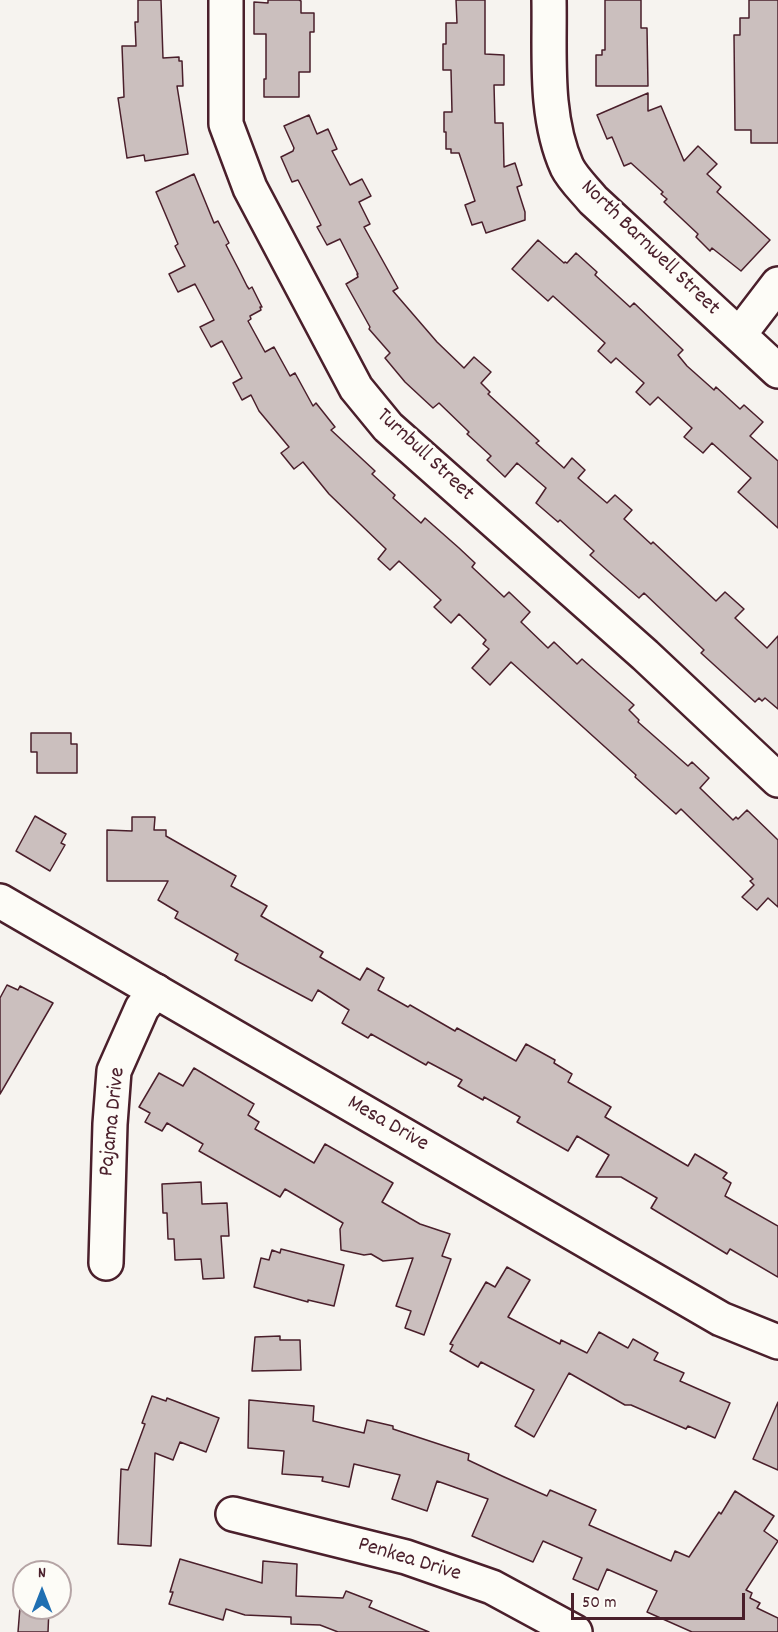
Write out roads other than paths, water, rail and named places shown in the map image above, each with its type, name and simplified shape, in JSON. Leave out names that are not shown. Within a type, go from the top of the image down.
[{"type":"street","name":"Turnbull Street","points":[[226,0],[226,124],[250,188],[356,388],[388,427],[645,655],[778,780]]},
{"type":"street","name":"North Barnwell Street","points":[[549,0],[551,99],[559,144],[568,169],[593,200],[778,371]]},
{"type":"street","points":[[739,335],[778,284]]},
{"type":"street","name":"Mesa Drive","points":[[0,901],[721,1319],[778,1342]]},
{"type":"street","name":"Pajama Drive","points":[[106,1263],[114,1071],[142,1008],[156,991]]},
{"type":"street","name":"Penkea Drive","points":[[233,1514],[406,1557],[492,1587],[575,1632]]}]
